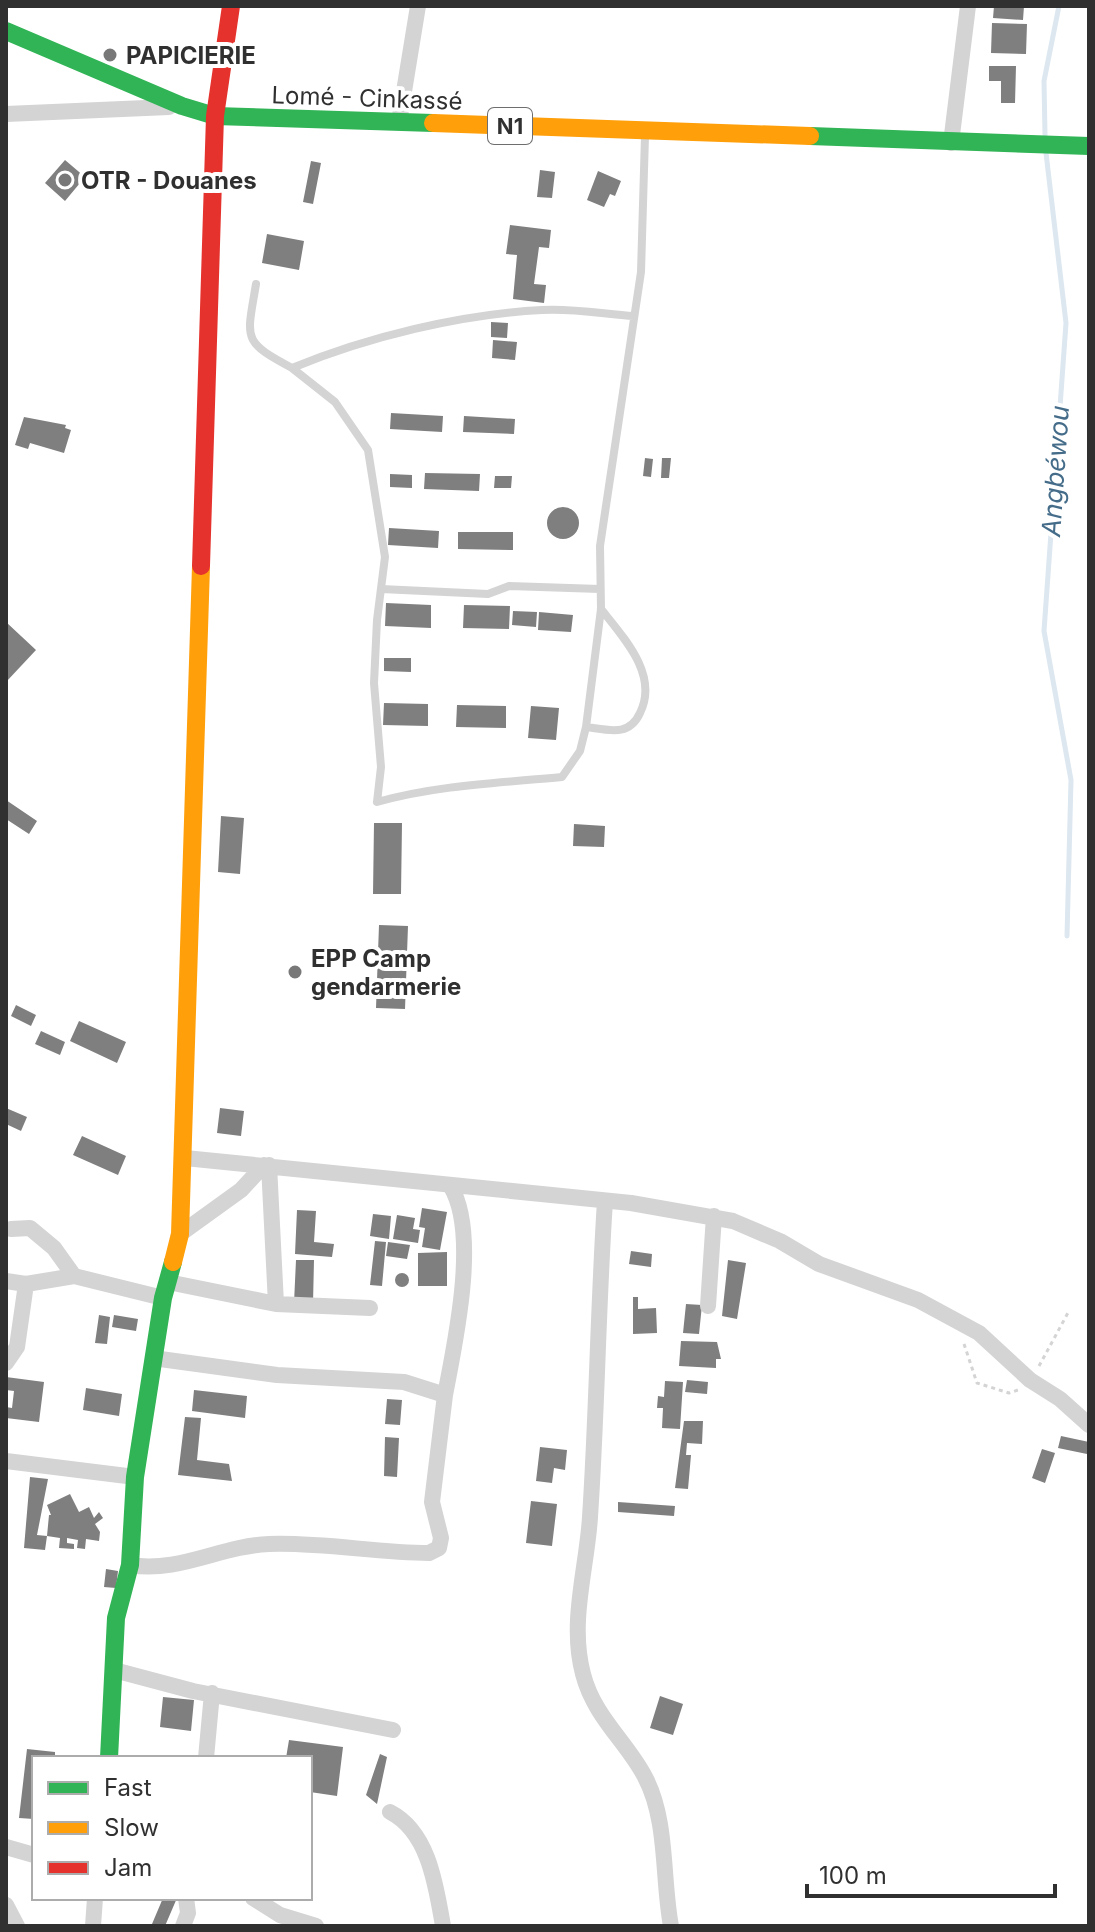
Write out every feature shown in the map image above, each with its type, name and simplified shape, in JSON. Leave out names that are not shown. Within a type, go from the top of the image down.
[{"type":"main road","points":[[109,1756],[116,1618],[130,1565],[135,1477],[165,1290],[180,1234],[185,1158],[215,116],[231,6]]},
{"type":"main road","name":"Lomé - Cinkassé","points":[[6,31],[182,106],[215,116],[1089,146]]},
{"type":"street","points":[[399,122],[418,6]]},
{"type":"street","points":[[951,143],[968,6]]},
{"type":"street","points":[[6,114],[182,106]]},
{"type":"street","points":[[185,1158],[605,1201],[714,1216],[748,1226],[819,1264],[918,1300],[979,1333],[1030,1380],[1060,1399],[1089,1425]]},
{"type":"street","points":[[180,1234],[241,1190],[267,1165]]},
{"type":"street","points":[[267,1165],[276,1304]]},
{"type":"street","points":[[130,1565],[156,1569],[199,1561],[244,1546],[270,1544],[341,1545],[420,1553],[439,1548],[441,1538],[432,1502],[462,1283],[463,1219],[451,1187]]},
{"type":"street","points":[[605,1201],[595,1435],[578,1644],[583,1675],[599,1710],[645,1777],[658,1819],[671,1926]]},
{"type":"street","points":[[708,1306],[714,1216]]},
{"type":"street","points":[[11,1229],[30,1228],[54,1248],[74,1276]]},
{"type":"street","points":[[6,1281],[26,1284],[74,1276],[276,1304],[370,1308]]},
{"type":"street","points":[[6,1363],[17,1347],[26,1284]]},
{"type":"street","points":[[153,1358],[277,1375],[404,1382],[445,1395]]},
{"type":"street","points":[[6,1461],[135,1477]]},
{"type":"street","points":[[114,1670],[393,1730]]},
{"type":"street","points":[[206,1756],[212,1693]]},
{"type":"street","points":[[390,1812],[404,1819],[422,1843],[443,1926]]},
{"type":"street","points":[[6,1847],[32,1854]]},
{"type":"street","points":[[93,1926],[95,1900]]},
{"type":"street","points":[[183,1926],[188,1913],[186,1900]]},
{"type":"street","points":[[255,1900],[278,1920],[316,1926]]},
{"type":"street","points":[[6,1905],[17,1926]]},
{"type":"lane","points":[[256,284],[249,330],[256,349],[292,368],[335,402],[368,450],[385,557],[374,683],[381,767],[377,802],[416,791],[562,777],[580,751],[586,727],[601,609],[600,546],[641,272],[645,131]]},
{"type":"lane","points":[[292,368],[342,348],[492,315],[545,310],[634,316]]},
{"type":"lane","points":[[381,589],[488,594],[509,586],[600,589]]},
{"type":"lane","points":[[586,727],[619,732],[635,725],[648,699],[643,668],[601,609]]},
{"type":"building","points":[[994,6],[1024,6],[1023,20],[993,18]]},
{"type":"building","points":[[992,23],[1027,24],[1026,54],[991,53]]},
{"type":"building","points":[[989,66],[1016,66],[1015,103],[1001,103],[1001,81],[989,81]]},
{"type":"building","points":[[65,160],[85,177],[65,201],[45,183]]},
{"type":"building","points":[[311,161],[321,163],[313,204],[303,202]]},
{"type":"building","points":[[540,170],[555,172],[552,198],[537,197]]},
{"type":"building","points":[[598,171],[621,181],[615,196],[610,194],[604,207],[587,200]]},
{"type":"building","points":[[510,225],[551,230],[549,248],[539,247],[534,284],[546,285],[544,303],[513,299],[517,255],[506,254]]},
{"type":"building","points":[[267,234],[304,241],[299,270],[262,263]]},
{"type":"building","points":[[491,322],[508,323],[507,338],[491,337]]},
{"type":"building","points":[[493,340],[517,342],[515,360],[492,358]]},
{"type":"building","points":[[391,413],[443,416],[442,432],[390,429]]},
{"type":"building","points":[[464,416],[515,419],[514,434],[463,432]]},
{"type":"building","points":[[24,417],[66,425],[65,428],[71,430],[64,453],[30,443],[28,449],[15,445]]},
{"type":"building","points":[[645,458],[653,459],[651,477],[643,476]]},
{"type":"building","points":[[662,458],[671,458],[669,478],[661,478]]},
{"type":"building","points":[[425,473],[480,474],[479,491],[424,489]]},
{"type":"building","points":[[390,474],[412,475],[412,488],[390,487]]},
{"type":"building","points":[[495,476],[512,476],[511,488],[494,488]]},
{"type":"building","points":[[563,507],[575,511],[579,523],[575,535],[563,539],[551,535],[547,523],[551,511]]},
{"type":"building","points":[[389,528],[439,531],[438,548],[388,545]]},
{"type":"building","points":[[458,532],[513,532],[513,550],[458,549]]},
{"type":"building","points":[[386,603],[431,605],[431,628],[385,626]]},
{"type":"building","points":[[464,605],[510,606],[509,629],[463,628]]},
{"type":"building","points":[[513,611],[537,612],[536,627],[512,625]]},
{"type":"building","points":[[539,612],[573,615],[571,632],[538,630]]},
{"type":"building","points":[[6,622],[36,650],[6,682]]},
{"type":"building","points":[[384,658],[411,658],[411,672],[384,671]]},
{"type":"building","points":[[384,703],[428,704],[428,726],[383,725]]},
{"type":"building","points":[[457,705],[506,706],[506,728],[456,727]]},
{"type":"building","points":[[531,706],[559,708],[556,740],[528,738]]},
{"type":"building","points":[[6,800],[37,821],[29,834],[6,819]]},
{"type":"building","points":[[221,816],[244,818],[240,874],[218,872]]},
{"type":"building","points":[[374,823],[402,823],[401,894],[373,894]]},
{"type":"building","points":[[574,824],[605,826],[604,847],[573,846]]},
{"type":"building","points":[[379,925],[408,926],[405,1009],[376,1008]]},
{"type":"building","points":[[16,1005],[36,1015],[31,1026],[11,1016]]},
{"type":"building","points":[[79,1021],[126,1042],[117,1063],[70,1041]]},
{"type":"building","points":[[41,1031],[65,1042],[60,1055],[35,1044]]},
{"type":"building","points":[[6,1108],[27,1117],[21,1131],[6,1124]]},
{"type":"building","points":[[220,1108],[244,1111],[241,1136],[217,1133]]},
{"type":"building","points":[[82,1136],[126,1156],[118,1175],[73,1155]]},
{"type":"building","points":[[422,1208],[447,1212],[440,1250],[422,1247],[425,1228],[419,1227]]},
{"type":"building","points":[[297,1210],[316,1211],[314,1242],[334,1244],[332,1257],[295,1254]]},
{"type":"building","points":[[373,1214],[391,1216],[389,1239],[370,1236]]},
{"type":"building","points":[[397,1215],[415,1218],[413,1229],[420,1230],[418,1243],[393,1239]]},
{"type":"building","points":[[375,1241],[386,1242],[382,1286],[370,1285]]},
{"type":"building","points":[[388,1242],[410,1245],[407,1259],[386,1256]]},
{"type":"building","points":[[631,1251],[652,1254],[651,1267],[629,1264]]},
{"type":"building","points":[[447,1252],[447,1286],[418,1286],[418,1253]]},
{"type":"building","points":[[296,1260],[314,1260],[313,1304],[294,1303]]},
{"type":"building","points":[[728,1260],[746,1263],[737,1319],[722,1316]]},
{"type":"building","points":[[402,1273],[409,1280],[402,1287],[395,1280]]},
{"type":"building","points":[[633,1297],[638,1297],[638,1309],[656,1308],[657,1333],[633,1334]]},
{"type":"building","points":[[686,1304],[702,1305],[699,1334],[683,1333]]},
{"type":"building","points":[[99,1315],[110,1317],[107,1344],[95,1343]]},
{"type":"building","points":[[114,1315],[138,1319],[136,1331],[112,1327]]},
{"type":"building","points":[[681,1341],[717,1342],[721,1359],[716,1359],[716,1368],[679,1366]]},
{"type":"building","points":[[6,1377],[44,1382],[39,1422],[6,1418],[6,1407],[12,1408],[14,1391],[6,1390]]},
{"type":"building","points":[[687,1380],[708,1382],[707,1394],[685,1392]]},
{"type":"building","points":[[665,1381],[683,1382],[680,1429],[662,1428],[663,1408],[657,1408],[658,1396],[664,1397]]},
{"type":"building","points":[[86,1388],[122,1394],[119,1416],[83,1410]]},
{"type":"building","points":[[194,1390],[247,1396],[245,1418],[192,1411]]},
{"type":"building","points":[[387,1399],[402,1400],[400,1425],[385,1424]]},
{"type":"building","points":[[185,1417],[201,1418],[197,1460],[229,1464],[232,1481],[178,1475]]},
{"type":"building","points":[[684,1421],[703,1421],[702,1444],[687,1443],[686,1455],[691,1455],[688,1489],[675,1488]]},
{"type":"building","points":[[1061,1436],[1089,1442],[1087,1454],[1058,1448]]},
{"type":"building","points":[[385,1437],[399,1438],[397,1477],[384,1476]]},
{"type":"building","points":[[540,1447],[567,1450],[565,1470],[554,1468],[552,1483],[536,1481]]},
{"type":"building","points":[[1042,1449],[1055,1453],[1045,1483],[1032,1478]]},
{"type":"building","points":[[30,1477],[48,1479],[37,1535],[47,1536],[45,1550],[24,1548]]},
{"type":"building","points":[[70,1494],[79,1512],[89,1507],[94,1518],[99,1512],[103,1518],[95,1524],[100,1532],[99,1541],[86,1539],[85,1549],[77,1548],[78,1540],[67,1538],[67,1543],[74,1544],[74,1549],[59,1548],[60,1538],[47,1536],[51,1515],[47,1505]]},
{"type":"building","points":[[531,1501],[557,1504],[552,1546],[526,1543]]},
{"type":"building","points":[[618,1502],[675,1506],[674,1516],[618,1512]]},
{"type":"building","points":[[106,1569],[118,1571],[116,1588],[104,1587]]},
{"type":"building","points":[[660,1696],[683,1704],[673,1735],[650,1728]]},
{"type":"building","points":[[163,1697],[194,1700],[191,1731],[160,1727]]},
{"type":"building","points":[[289,1740],[343,1747],[337,1796],[312,1792],[312,1756],[286,1756]]},
{"type":"building","points":[[27,1749],[55,1752],[55,1756],[32,1756],[32,1819],[19,1818]]},
{"type":"building","points":[[380,1754],[387,1757],[377,1804],[366,1795]]},
{"type":"building","points":[[162,1900],[176,1900],[165,1926],[152,1924]]},
{"type":"waterway","name":"Angbéwou","points":[[1045,135],[1044,81],[1059,6]]},
{"type":"waterway","name":"Angbéwou","points":[[1046,153],[1066,323],[1044,631],[1071,780],[1067,936]]},
{"type":"traffic: fast","points":[[6,31],[182,106],[215,116],[433,123]]},
{"type":"traffic: fast","points":[[810,136],[1089,146]]},
{"type":"traffic: fast","points":[[109,1756],[116,1618],[130,1565],[135,1477],[163,1298],[173,1262]]},
{"type":"traffic: slow","points":[[433,123],[810,136]]},
{"type":"traffic: slow","points":[[173,1262],[180,1234],[201,566]]},
{"type":"traffic: jam","points":[[201,566],[215,116],[231,6]]},
{"type":"place","name":"PAPICIERIE","points":[[110,55]]},
{"type":"place","name":"OTR - Douanes","points":[[65,180]]},
{"type":"place","name":"EPP Camp gendarmerie","points":[[295,972]]}]
